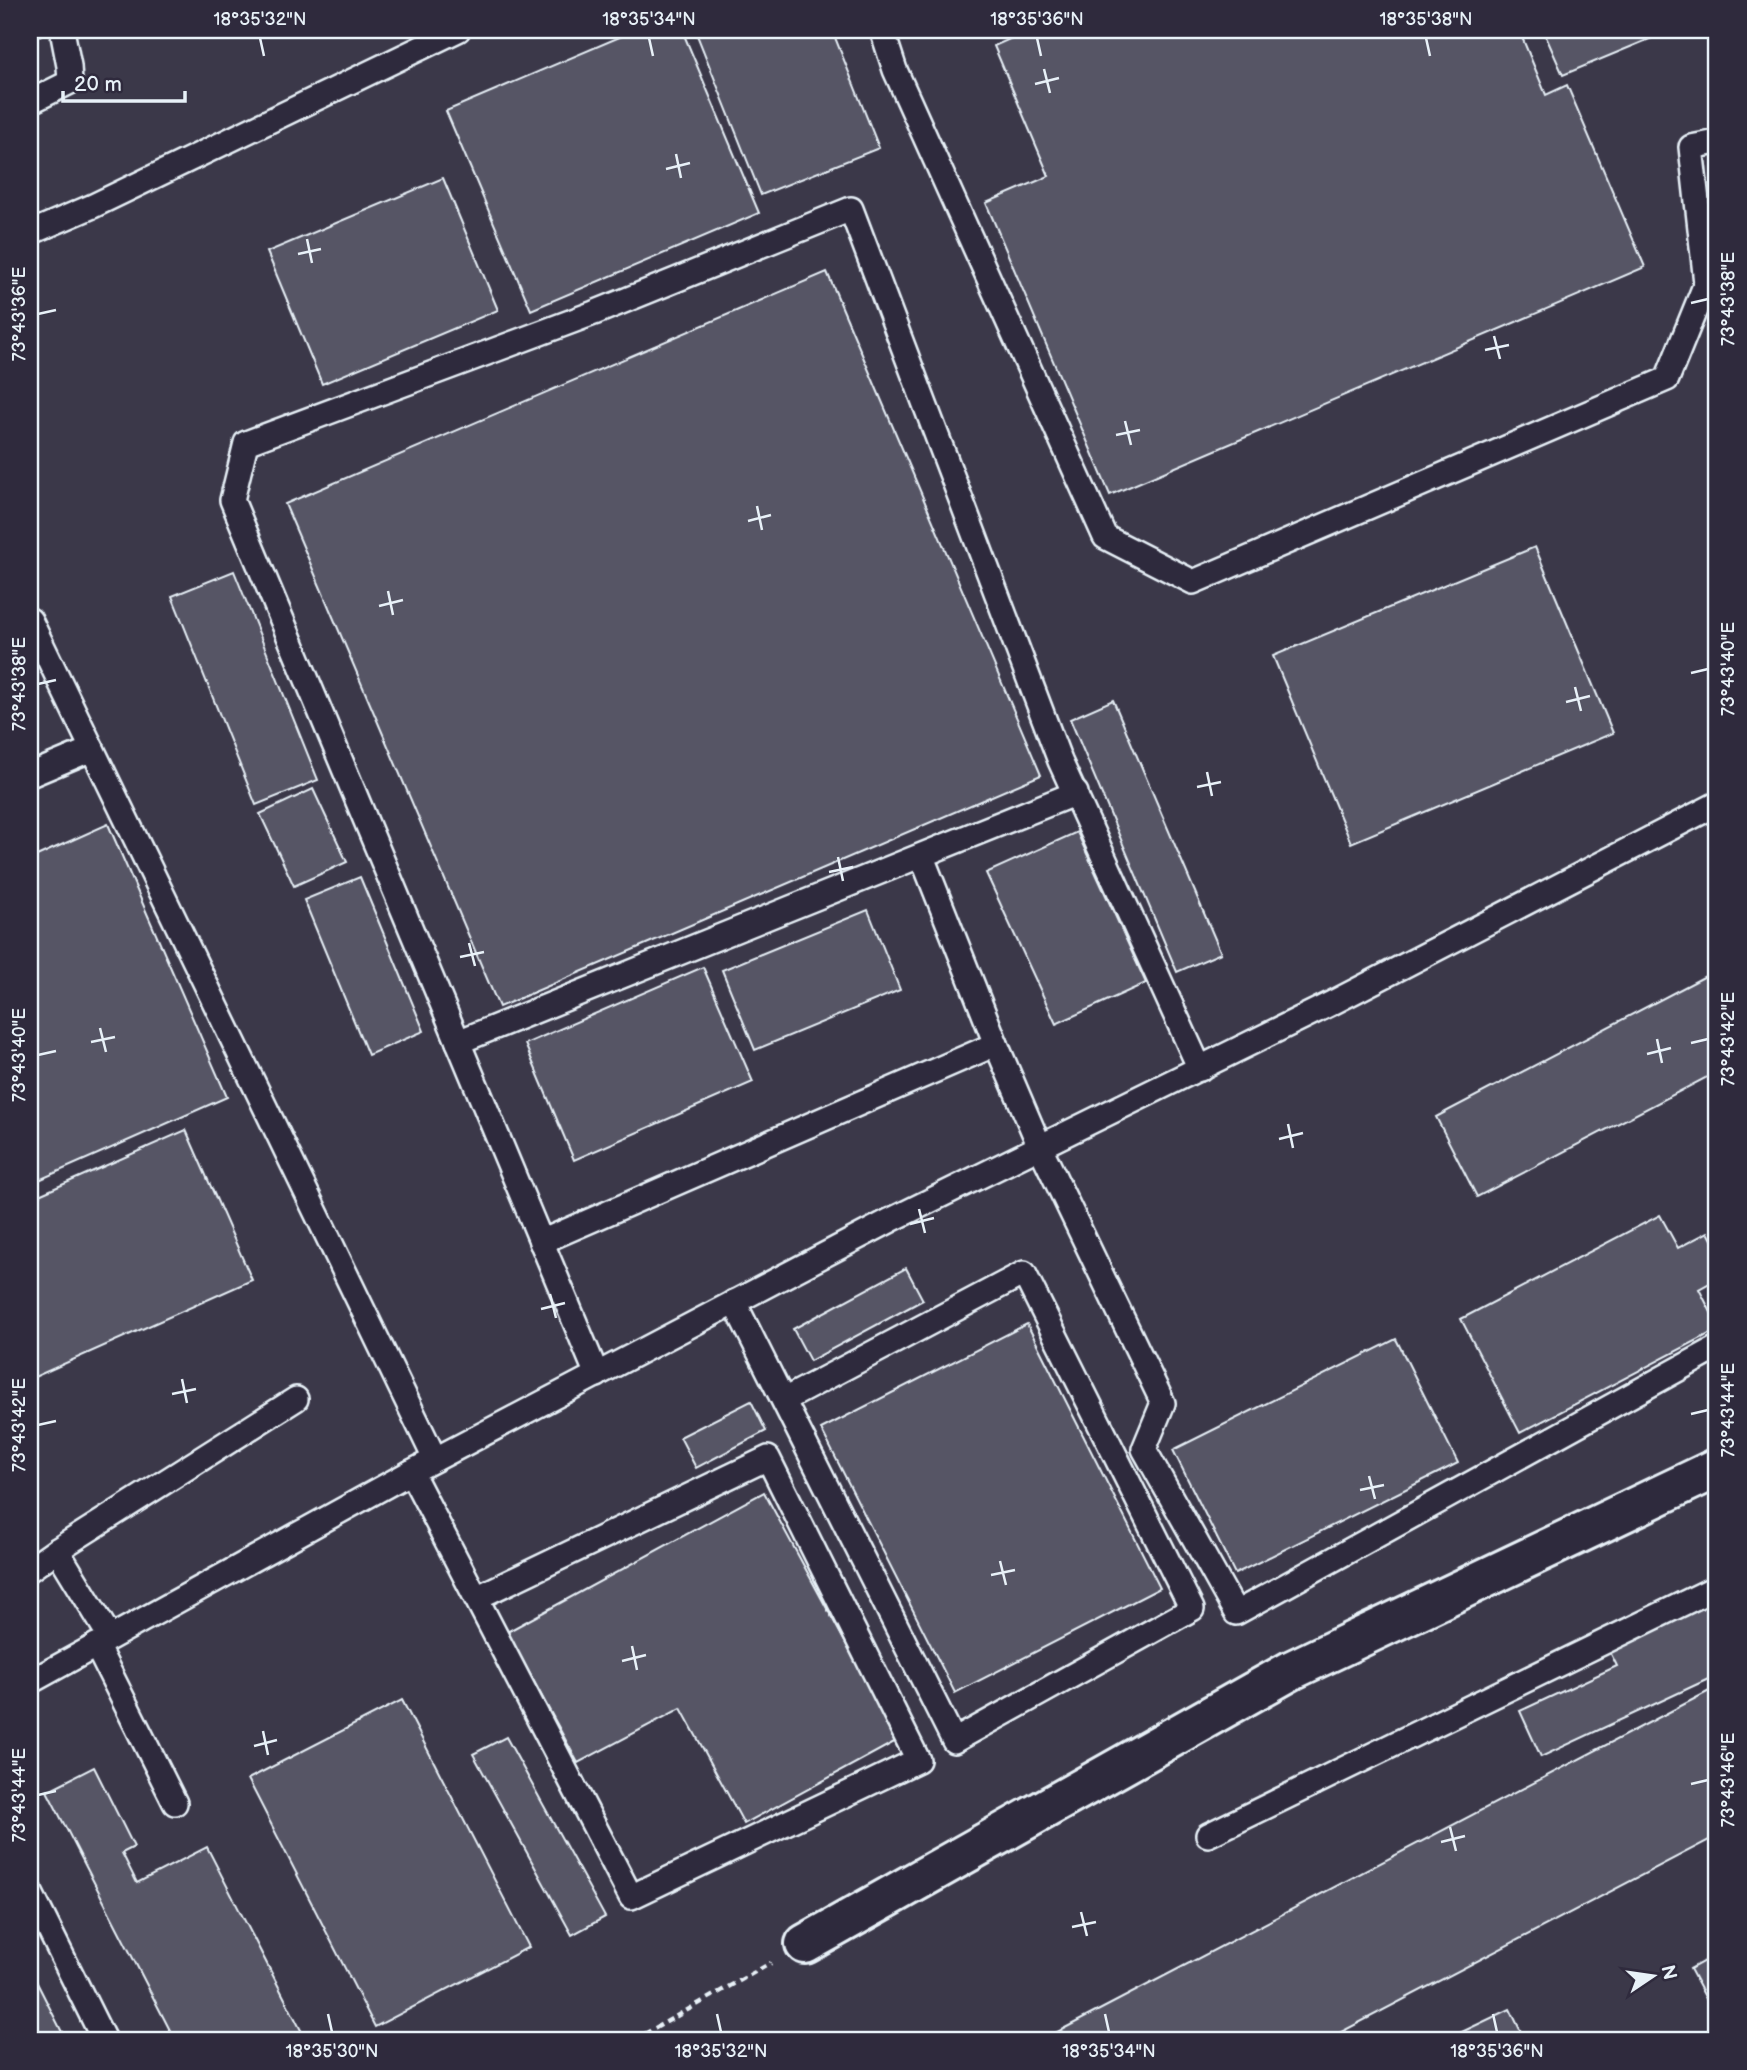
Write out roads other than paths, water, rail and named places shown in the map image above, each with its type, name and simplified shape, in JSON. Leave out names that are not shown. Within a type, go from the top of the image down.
[{"type":"street","points":[[805,1944],[1292,1670],[1717,1468]]},
{"type":"lane","points":[[30,102],[69,82],[69,66],[62,30]]},
{"type":"lane","points":[[30,233],[93,206],[458,30]]},
{"type":"lane","points":[[882,30],[895,70],[1105,537],[1193,582],[1667,379],[1712,282],[1691,147],[1717,142]]},
{"type":"lane","points":[[597,1374],[232,500],[246,443],[594,313],[851,209],[1060,761],[1200,1069]]},
{"type":"lane","points":[[30,620],[435,1459]]},
{"type":"lane","points":[[30,775],[92,749]]},
{"type":"lane","points":[[458,1042],[1076,793]]},
{"type":"lane","points":[[30,1682],[435,1459],[891,1220],[1332,1003],[1717,804]]},
{"type":"lane","points":[[922,857],[996,1044],[1041,1147],[1163,1403],[1144,1449],[1236,1613],[1717,1348]]},
{"type":"lane","points":[[541,1242],[996,1044]]},
{"type":"lane","points":[[734,1302],[954,1741],[1192,1609],[1024,1273],[784,1400]]},
{"type":"lane","points":[[30,1569],[296,1399]]},
{"type":"lane","points":[[411,1472],[476,1598],[631,1897],[918,1760],[768,1458],[476,1598]]},
{"type":"lane","points":[[57,1550],[103,1641],[175,1803]]},
{"type":"lane","points":[[1208,1835],[1717,1587]]},
{"type":"lane","points":[[30,1891],[104,2040]]}]
